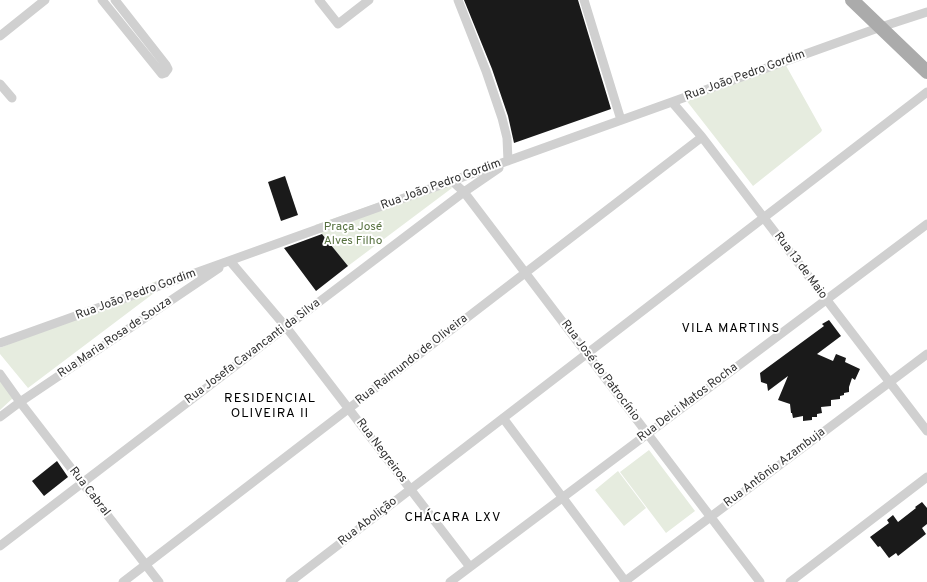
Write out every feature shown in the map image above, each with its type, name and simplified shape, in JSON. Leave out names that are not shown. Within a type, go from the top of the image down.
[{"type":"main road","points":[[852,0],[927,72]]},
{"type":"street","points":[[0,36],[46,0]]},
{"type":"street","points":[[102,0],[156,68],[162,74],[165,73],[168,69],[166,65],[115,0]]},
{"type":"street","points":[[319,0],[338,24],[369,0]]},
{"type":"street","points":[[458,0],[486,71],[502,118],[507,138],[508,161]]},
{"type":"street","points":[[584,0],[621,120]]},
{"type":"street","name":"Rua João Pedro Gordim","points":[[0,344],[621,120],[927,12]]},
{"type":"street","points":[[0,84],[12,98]]},
{"type":"street","name":"Rua Abolição","points":[[290,582],[927,92]]},
{"type":"street","name":"Rua 13 de Maio","points":[[672,102],[702,137],[927,431]]},
{"type":"street","name":"Rua Raimundo de Oliveira","points":[[123,582],[702,137]]},
{"type":"street","name":"Rua Josefa Cavancanti da Silva","points":[[0,546],[464,192],[508,161]]},
{"type":"street","name":"Rua José do Patrocínio","points":[[452,181],[464,192],[760,582]]},
{"type":"street","name":"Rua Delci Matos Rocha","points":[[450,582],[927,224]]},
{"type":"street","name":"Rua Negreiros","points":[[230,261],[286,327],[470,567]]},
{"type":"street","name":"Rua Maria Rosa de Souza","points":[[0,417],[230,261]]},
{"type":"street","name":"Rua Antônio Azambuja","points":[[625,581],[927,354]]},
{"type":"street","name":"Rua Cabral","points":[[0,374],[159,582]]},
{"type":"street","points":[[503,418],[625,581]]},
{"type":"street","points":[[790,582],[927,477]]},
{"type":"green space","points":[[784,62],[822,130],[753,186],[686,100]]},
{"type":"green space","name":"Praça José Alves Filho","points":[[446,179],[452,188],[348,266],[315,225]]},
{"type":"green space","points":[[161,279],[165,283],[162,287],[28,388],[0,354],[0,348]]},
{"type":"green space","points":[[0,379],[13,398],[0,410]]},
{"type":"green space","points":[[649,450],[695,511],[666,533],[620,472]]},
{"type":"green space","points":[[618,471],[646,508],[624,526],[595,490]]},
{"type":"building","points":[[464,0],[578,0],[611,109],[514,143],[508,116],[492,69]]},
{"type":"building","points":[[285,176],[298,215],[281,221],[268,182]]},
{"type":"building","points":[[322,234],[348,266],[316,291],[284,248]]},
{"type":"building","points":[[829,320],[841,336],[817,354],[833,361],[836,354],[846,358],[845,362],[860,369],[855,380],[852,378],[849,392],[840,396],[840,399],[831,400],[831,406],[821,407],[822,413],[817,414],[817,417],[812,417],[812,420],[803,421],[803,416],[793,418],[790,404],[778,400],[788,376],[768,391],[767,384],[761,382],[760,373],[824,326],[822,324]]},
{"type":"building","points":[[57,461],[68,477],[44,496],[32,481]]},
{"type":"building","points":[[922,502],[927,508],[927,524],[922,528],[926,534],[898,556],[896,553],[889,558],[880,546],[878,547],[870,537],[889,523],[887,520],[893,515],[898,522]]},
{"type":"district","name":"VILA MARTINS","points":[[731,329]]},
{"type":"district","name":"RESIDENCIAL OLIVEIRA II","points":[[270,406]]},
{"type":"district","name":"CHÁCARA LXV","points":[[453,518]]}]
